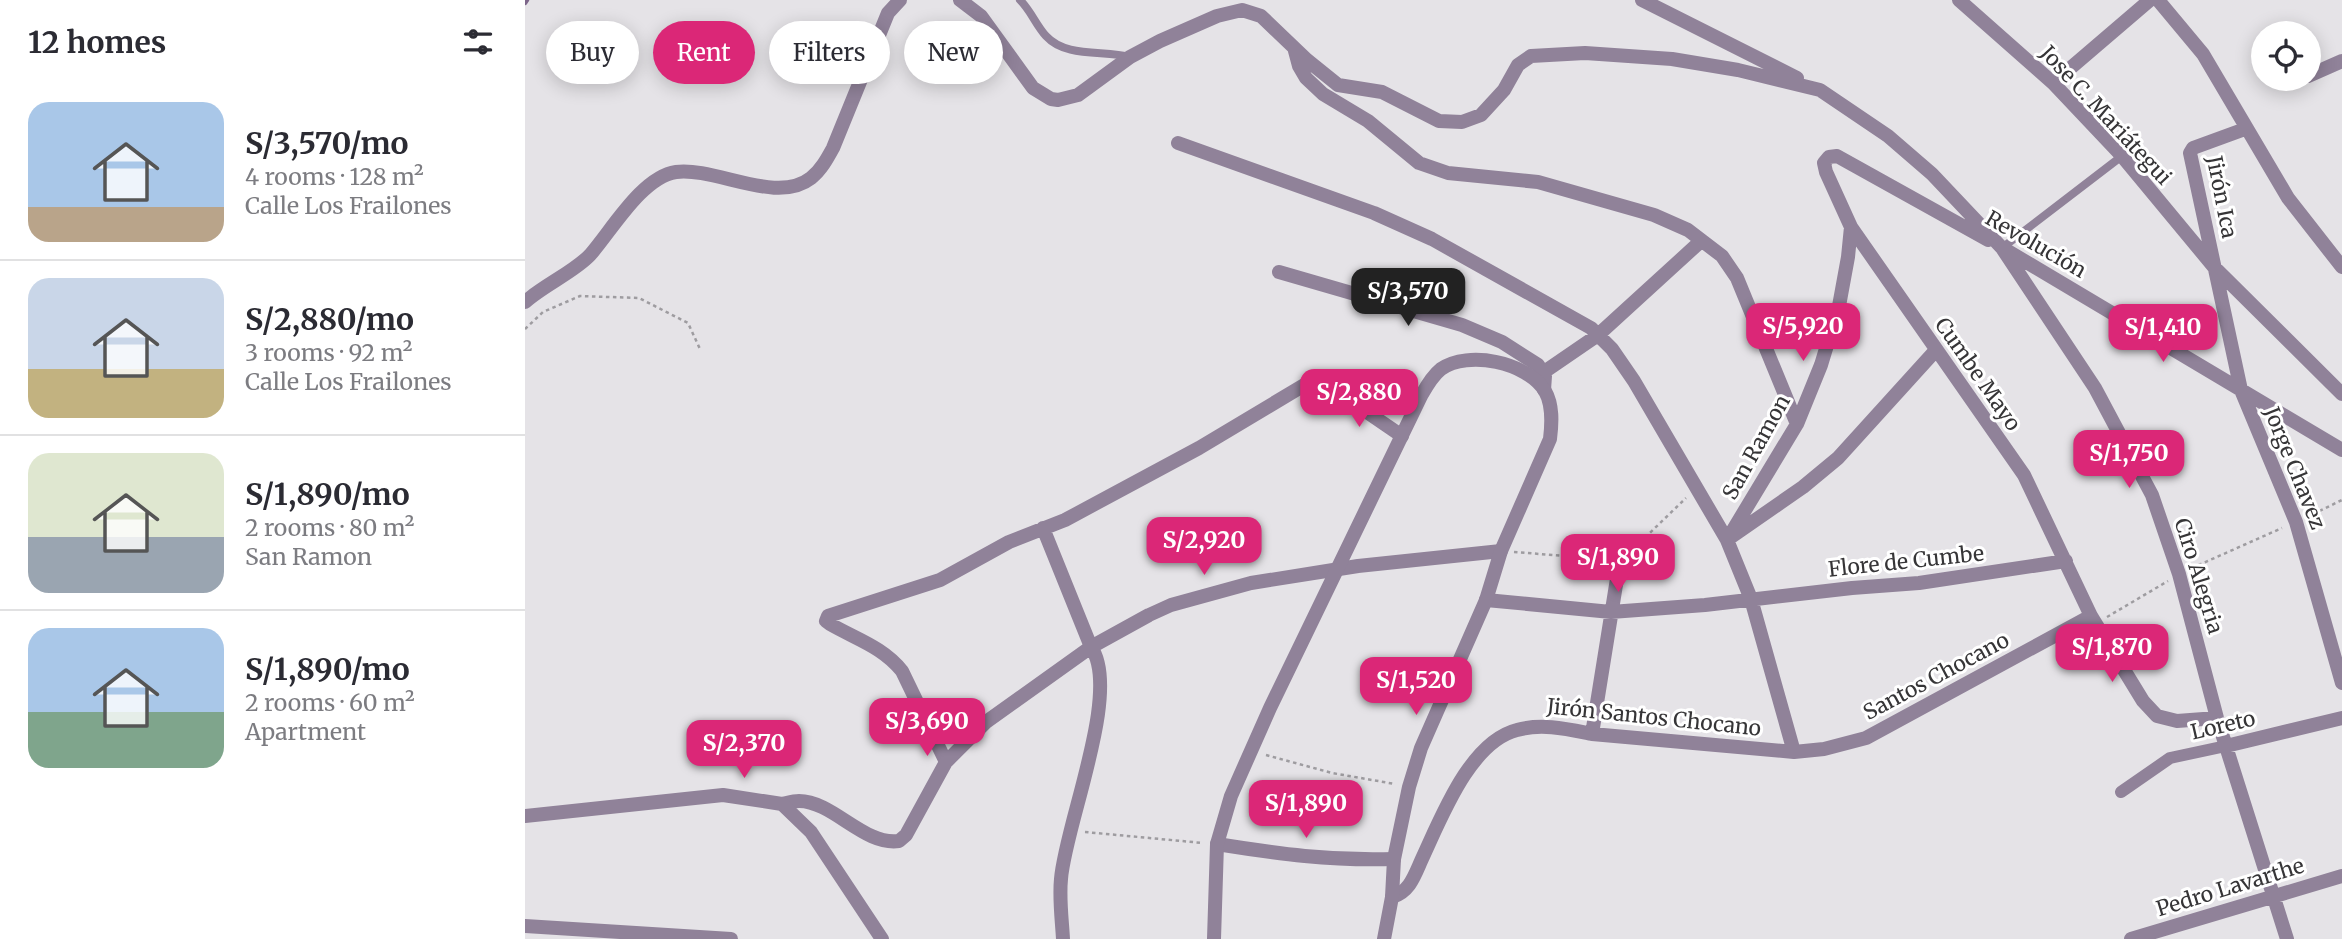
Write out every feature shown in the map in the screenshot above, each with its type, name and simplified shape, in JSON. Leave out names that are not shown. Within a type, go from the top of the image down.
[{"type":"street","points":[[525,302],[587,258],[657,178],[677,172],[698,173],[788,188],[810,180],[823,166],[833,148],[888,13],[900,0]]},
{"type":"street","points":[[960,0],[981,16],[1022,76],[1045,97],[1058,100],[1078,95],[1130,57],[1193,26],[1241,10],[1261,16],[1338,85],[1382,92],[1439,121],[1462,122],[1481,115],[1504,90],[1518,65],[1531,56],[1544,54],[1585,53],[1672,59],[1738,69],[1820,90]]},
{"type":"street","points":[[1642,0],[1820,90],[1888,136],[1933,174],[2002,248]]},
{"type":"street","name":"Jose C. Mariátegui","points":[[1959,0],[2053,83],[2122,156],[2214,267],[2342,394]]},
{"type":"street","points":[[2053,83],[2150,0]]},
{"type":"street","points":[[2158,0],[2203,54],[2288,198],[2342,267]]},
{"type":"street","points":[[1293,46],[1306,78],[1322,94],[1368,121],[1419,163],[1448,173],[1516,178],[1587,194],[1688,230],[1722,256],[1737,278],[1797,424]]},
{"type":"street","points":[[2321,70],[2342,61]]},
{"type":"street","name":"Jirón Ica","points":[[2214,267],[2190,153],[2193,148],[2245,129]]},
{"type":"street","points":[[1178,143],[1374,213],[1433,239],[1591,328],[1612,349],[1634,382],[1727,540],[1751,598],[1794,752]]},
{"type":"street","name":"Revolución","points":[[1851,227],[1826,173],[1824,163],[1829,157],[1837,156],[2002,248],[2342,448]]},
{"type":"street","name":"Cumbe Mayo","points":[[1851,227],[2024,475],[2093,620],[2143,701],[2157,716],[2177,720],[2217,718]]},
{"type":"street","name":"San Ramon","points":[[1727,540],[1797,424],[1821,365],[1839,306],[1851,227]]},
{"type":"street","points":[[1543,372],[1598,335],[1701,241]]},
{"type":"street","name":"Ciro Alegria","points":[[2002,248],[2095,388],[2152,495],[2179,574],[2217,718],[2287,939]]},
{"type":"street","name":"Jorge Chavez","points":[[2214,267],[2241,390],[2296,522],[2342,683]]},
{"type":"street","points":[[1279,272],[1462,325],[1528,356],[1543,372],[1544,390],[1552,420],[1550,439],[1501,551],[1486,600],[1421,748],[1409,787],[1394,859],[1392,897],[1384,939]]},
{"type":"street","points":[[1727,540],[1803,487],[1838,458],[1936,350]]},
{"type":"street","points":[[1214,939],[1217,844],[1231,796],[1430,381],[1441,369],[1475,360],[1497,362],[1515,368],[1544,390]]},
{"type":"street","points":[[946,762],[915,694],[893,660],[878,648],[830,624],[826,618],[831,614],[940,580],[1009,542],[1100,503],[1311,381],[1318,380],[1402,436]]},
{"type":"street","points":[[1043,528],[1096,654],[1100,671],[1100,695],[1091,748],[1069,831],[1060,881],[1063,939]]},
{"type":"street","points":[[525,816],[723,795],[782,804],[797,800],[811,803],[881,841],[899,841],[906,835],[946,762],[986,722],[1091,647],[1171,605],[1251,583],[1358,566],[1501,551]]},
{"type":"street","points":[[1592,734],[1620,560]]},
{"type":"street","name":"Flore de Cumbe","points":[[1486,600],[1611,612],[1919,583],[2066,561]]},
{"type":"street","name":"Santos Chocano","points":[[1794,752],[1824,749],[1866,738],[2093,620]]},
{"type":"street","name":"Loreto","points":[[2121,792],[2170,758],[2342,718]]},
{"type":"street","name":"Jirón Santos Chocano","points":[[1392,897],[1400,895],[1411,882],[1454,793],[1478,756],[1495,740],[1514,730],[1534,726],[1559,727],[1592,734],[1794,752]]},
{"type":"street","points":[[782,804],[811,832],[882,939]]},
{"type":"street","points":[[1217,844],[1293,856],[1342,860],[1394,859]]},
{"type":"street","name":"Pedro Lavarthe","points":[[2130,939],[2342,876]]},
{"type":"street","points":[[525,926],[723,939]]},
{"type":"lane","points":[[1020,0],[1030,9],[1047,36],[1067,50],[1112,52],[1130,57]]},
{"type":"lane","points":[[2002,248],[2122,156]]},
{"type":"path","points":[[525,329],[543,312],[580,296],[639,298],[688,323],[701,349]]},
{"type":"path","points":[[1501,551],[1620,560],[1652,533],[1695,489]]},
{"type":"path","points":[[2093,620],[2179,574],[2342,500]]},
{"type":"path","points":[[1251,750],[1332,773],[1409,787]]},
{"type":"path","points":[[1069,831],[1217,844]]}]
